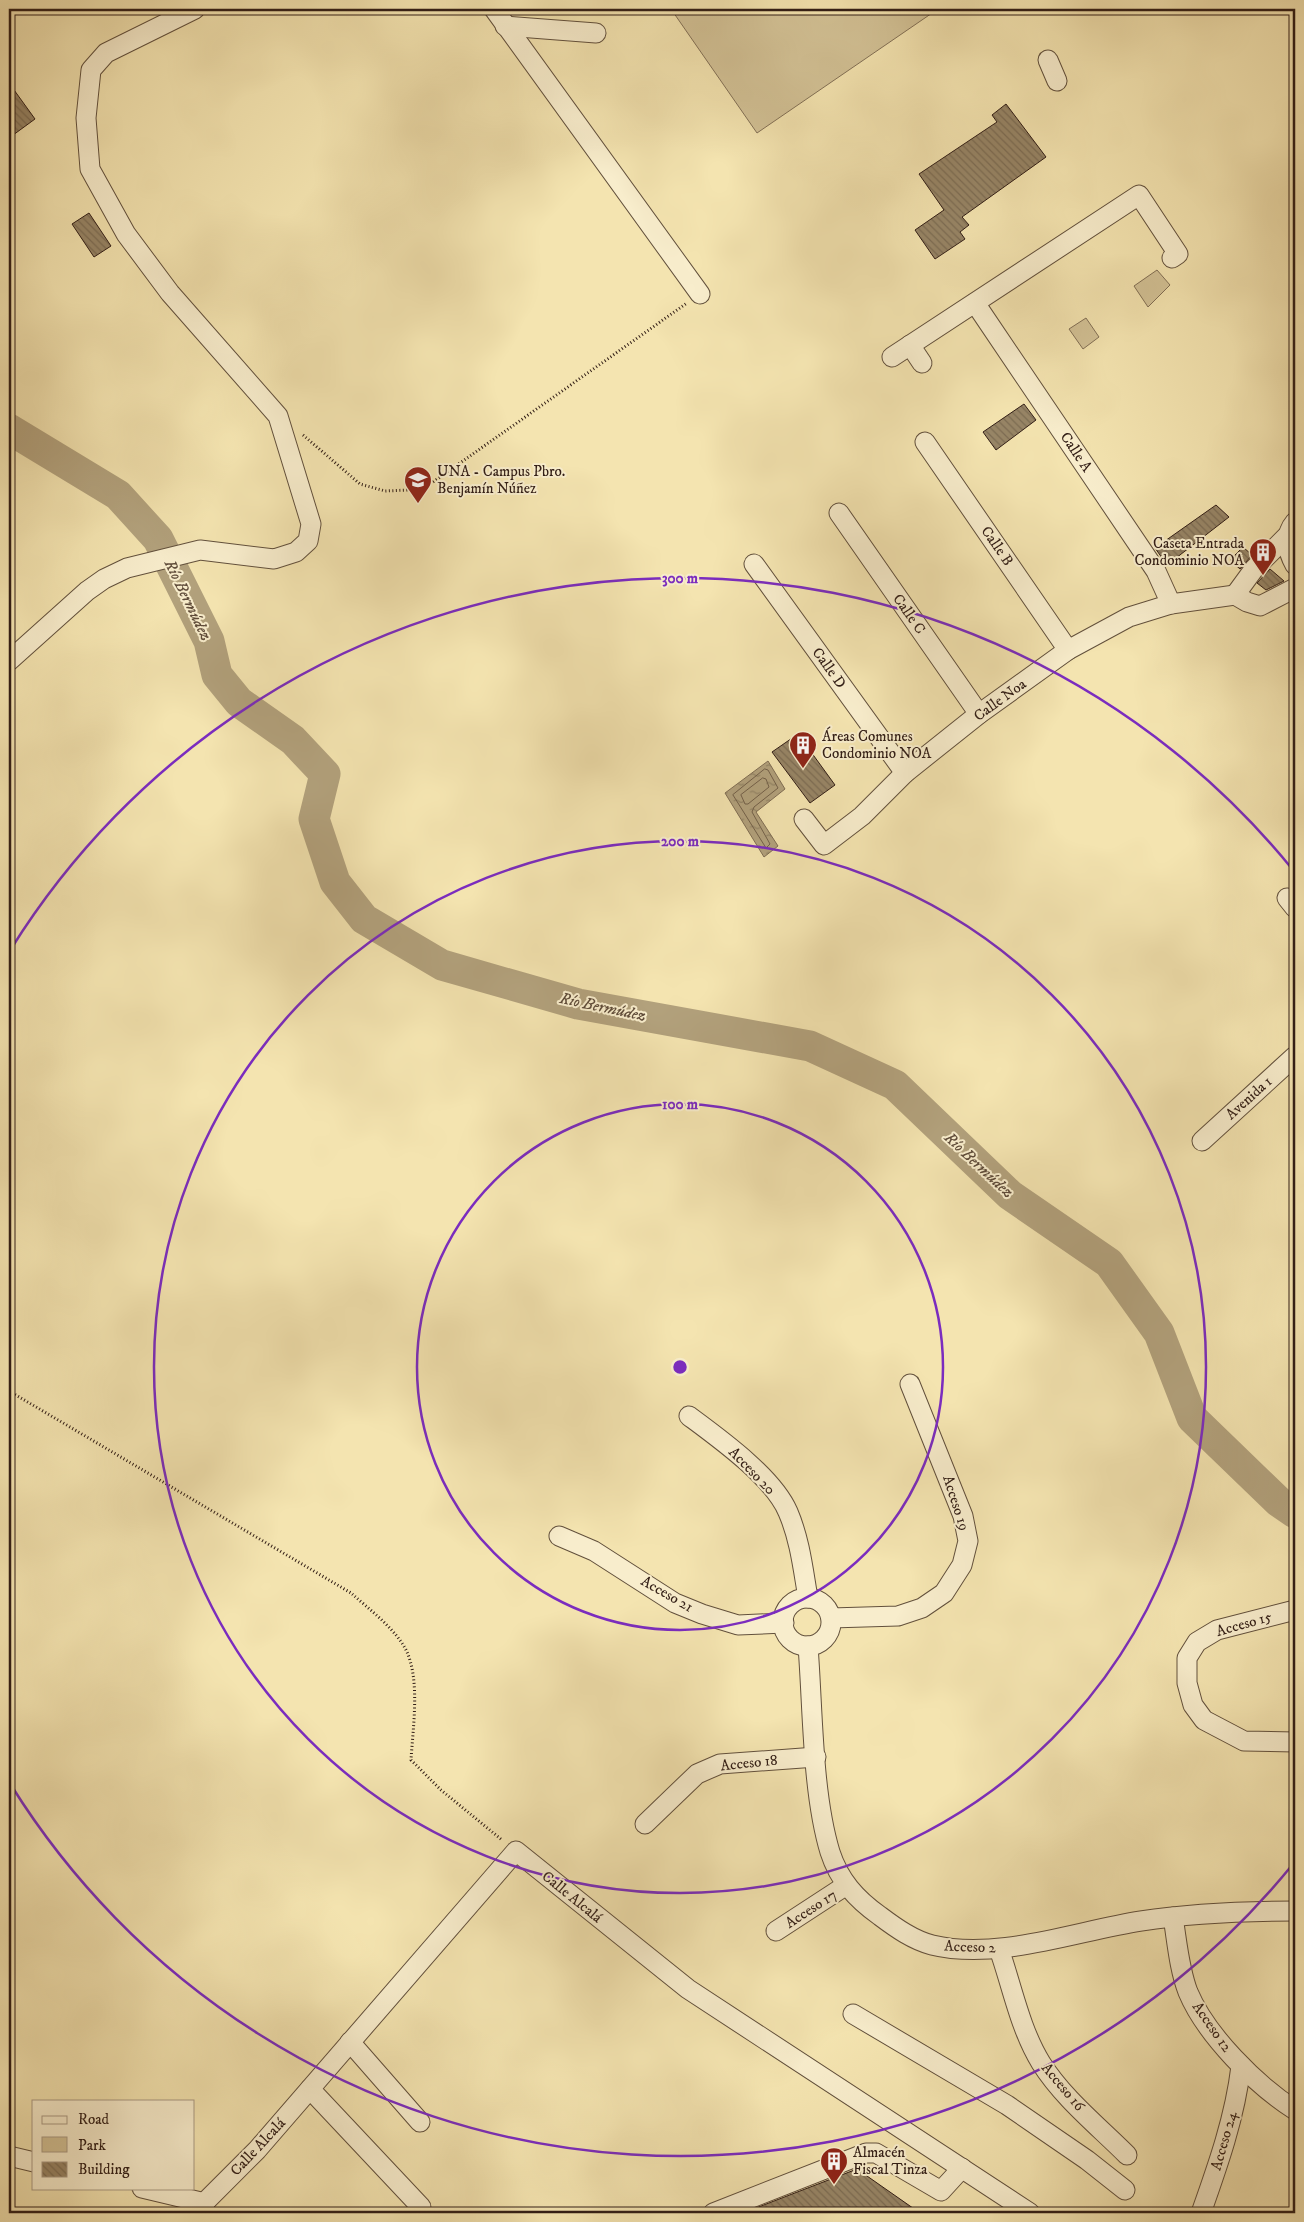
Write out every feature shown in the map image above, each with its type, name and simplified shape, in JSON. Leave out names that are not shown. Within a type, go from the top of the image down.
[{"type":"street","points":[[9,661],[87,591],[104,579],[127,568],[200,550],[274,559],[296,552],[308,541],[310,524],[278,416],[164,286],[126,234],[90,169],[86,118],[91,70],[106,53],[195,9]]},
{"type":"street","points":[[494,9],[700,294]]},
{"type":"street","points":[[505,26],[596,33]]},
{"type":"street","points":[[1048,60],[1057,81]]},
{"type":"street","points":[[892,357],[1140,195],[1178,254],[1172,258]]},
{"type":"street","name":"Calle A","points":[[976,303],[1156,571],[1171,604]]},
{"type":"street","points":[[910,345],[922,363]]},
{"type":"street","name":"Calle B","points":[[925,442],[1068,650]]},
{"type":"street","name":"Calle C","points":[[839,513],[979,714]]},
{"type":"street","points":[[1292,528],[1287,546],[1290,557],[1295,565]]},
{"type":"street","points":[[1292,528],[1254,569],[1235,595],[1247,602],[1260,606],[1295,588]]},
{"type":"street","name":"Calle D","points":[[754,564],[905,772]]},
{"type":"street","name":"Calle Noa","points":[[804,819],[824,845],[862,816],[905,772],[979,714],[1068,650],[1130,617],[1171,604],[1235,595]]},
{"type":"street","name":"Avenida 1","points":[[1202,1141],[1295,1056]]},
{"type":"street","name":"Acceso 19","points":[[831,1618],[898,1616],[922,1608],[944,1593],[962,1566],[968,1541],[964,1516],[910,1384]]},
{"type":"street","name":"Acceso 20","points":[[689,1416],[725,1442],[764,1478],[788,1510],[800,1544],[808,1598]]},
{"type":"street","name":"Acceso 21","points":[[559,1536],[594,1551],[675,1603],[702,1614],[738,1625],[784,1623]]},
{"type":"street","points":[[808,1598],[823,1604],[831,1618],[828,1634],[823,1640],[808,1646],[794,1642],[789,1637],[784,1623],[788,1609],[793,1603],[808,1598]]},
{"type":"street","name":"Acceso 15","points":[[1295,1610],[1217,1630],[1197,1642],[1187,1658],[1187,1683],[1193,1705],[1204,1720],[1244,1741],[1295,1742]]},
{"type":"street","name":"Acceso 2","points":[[808,1646],[822,1819],[830,1854],[846,1886],[872,1911],[900,1931],[931,1945],[958,1950],[999,1949],[1140,1921],[1233,1912],[1295,1911]]},
{"type":"street","name":"Acceso 18","points":[[645,1824],[697,1774],[720,1764],[816,1757]]},
{"type":"street","name":"Calle Alcalá","points":[[200,2208],[257,2150],[516,1851],[688,1989],[1030,2213]]},
{"type":"street","name":"Acceso 17","points":[[776,1931],[846,1886]]},
{"type":"street","name":"Acceso 12","points":[[1173,1917],[1188,1992],[1202,2018],[1240,2066],[1295,2110]]},
{"type":"street","name":"Acceso 16","points":[[999,1949],[1026,2032],[1041,2062],[1058,2086],[1127,2155]]},
{"type":"street","points":[[852,2014],[1007,2105],[1087,2160],[1126,2190]]},
{"type":"street","points":[[350,2042],[420,2122]]},
{"type":"street","name":"Acceso 24","points":[[1201,2213],[1226,2140],[1237,2095],[1240,2066]]},
{"type":"street","points":[[310,2089],[421,2207]]},
{"type":"street","points":[[1087,2160],[1105,2133]]},
{"type":"street","points":[[713,2213],[866,2153],[876,2153],[942,2191],[962,2168]]},
{"type":"street","points":[[9,2156],[32,2162]]},
{"type":"street","points":[[148,2190],[200,2208]]},
{"type":"path","points":[[278,416],[292,425],[360,484],[385,491],[408,490],[433,482],[700,294]]},
{"type":"path","points":[[9,1391],[351,1593],[388,1627],[407,1651],[414,1684],[411,1760],[441,1790],[516,1851]]},
{"type":"green space","points":[[671,9],[938,9],[757,133]]},
{"type":"green space","points":[[1157,270],[1170,285],[1148,307],[1134,286]]},
{"type":"green space","points":[[1086,318],[1099,337],[1083,349],[1069,329]]},
{"type":"water","points":[[768,761],[785,789],[756,812],[778,846],[764,857],[725,793]]},
{"type":"building","points":[[9,83],[35,119],[9,138]]},
{"type":"building","points":[[1006,104],[1046,157],[962,217],[969,225],[960,232],[965,239],[935,259],[915,230],[944,210],[919,174],[997,122],[992,115]]},
{"type":"building","points":[[89,213],[111,246],[94,257],[72,224]]},
{"type":"building","points":[[1024,404],[1036,420],[996,450],[983,432]]},
{"type":"building","points":[[1216,505],[1229,517],[1167,565],[1155,548]]},
{"type":"building","points":[[1243,547],[1252,555],[1240,569],[1230,560]]},
{"type":"building","points":[[1270,569],[1284,581],[1266,590],[1257,583]]},
{"type":"building","name":"Áreas Comunes Condominio NOA","points":[[798,734],[835,785],[810,803],[772,752]]},
{"type":"building","name":"Almacén Fiscal Tinza","points":[[857,2169],[920,2213],[743,2213]]},
{"type":"waterway","name":"Río Bermúdez","points":[[9,429],[118,495],[158,539],[209,641],[217,675],[239,702],[293,740],[325,774],[314,819],[335,882],[364,919],[442,965],[578,1004],[810,1046],[895,1085],[1010,1195],[1109,1263],[1159,1333],[1192,1418],[1279,1502],[1295,1513]]},
{"type":"place","name":"UNA - Campus Pbro. Benjamín Núñez","points":[[418,504]]},
{"type":"place","name":"Caseta Entrada Condominio NOA","points":[[1263,576]]},
{"type":"place","name":"Áreas Comunes Condominio NOA","points":[[803,769]]},
{"type":"place","name":"Almacén Fiscal Tinza","points":[[834,2185]]}]
